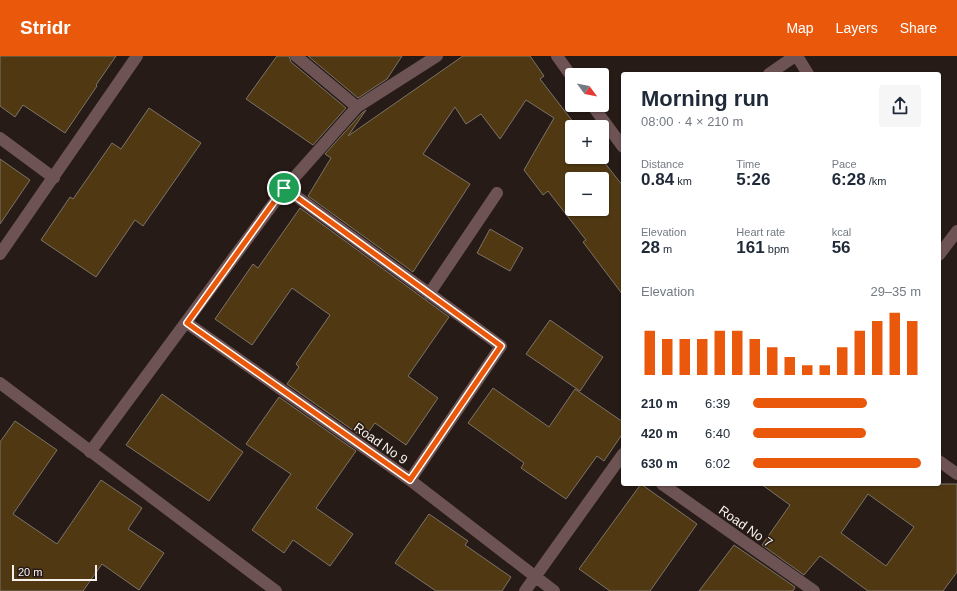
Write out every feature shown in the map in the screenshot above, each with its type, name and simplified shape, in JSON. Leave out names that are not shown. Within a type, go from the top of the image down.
[{"type":"street","points":[[0,254],[54,178],[136,56]]},
{"type":"street","points":[[296,56],[357,107]]},
{"type":"street","points":[[90,452],[187,323],[284,188],[357,107],[438,56]]},
{"type":"street","points":[[557,56],[566,68]]},
{"type":"street","points":[[772,72],[796,56],[807,72]]},
{"type":"street","points":[[597,112],[621,144]]},
{"type":"street","points":[[0,138],[54,178]]},
{"type":"street","points":[[284,188],[501,346],[410,480]]},
{"type":"street","points":[[429,294],[497,193]]},
{"type":"street","points":[[941,252],[957,231]]},
{"type":"street","name":"Road No 9","points":[[187,323],[410,480],[554,591]]},
{"type":"street","points":[[0,383],[276,591]]},
{"type":"street","points":[[525,591],[621,458]]},
{"type":"street","points":[[941,462],[957,474]]},
{"type":"street","name":"Road No 7","points":[[665,486],[814,591]]},
{"type":"building","points":[[0,56],[116,56],[65,133],[23,105],[15,117],[0,106]]},
{"type":"building","points":[[277,56],[289,56],[291,62],[346,108],[313,145],[246,99]]},
{"type":"building","points":[[308,56],[402,56],[387,79],[358,98]]},
{"type":"building","points":[[463,56],[530,56],[544,76],[540,79],[572,120],[565,120],[565,164],[606,164],[621,183],[621,292],[583,242],[586,240],[567,216],[609,216],[609,172],[565,172],[565,213],[548,191],[543,195],[524,170],[554,118],[526,100],[500,139],[481,114],[466,124],[455,107],[423,154],[470,184],[413,272],[308,196],[331,158],[325,154],[366,110],[348,136]]},
{"type":"building","points":[[149,108],[201,143],[143,226],[135,220],[96,277],[41,240],[70,197],[73,199],[112,143],[121,149]]},
{"type":"building","points":[[0,159],[30,180],[0,224]]},
{"type":"building","points":[[300,208],[449,317],[408,376],[438,398],[406,445],[375,423],[364,438],[287,384],[299,367],[296,364],[330,315],[292,288],[252,345],[215,319],[253,264],[258,268]]},
{"type":"building","points":[[490,229],[523,248],[510,271],[477,253]]},
{"type":"building","points":[[550,320],[603,357],[580,391],[526,354]]},
{"type":"building","points":[[493,388],[549,427],[575,389],[621,421],[621,436],[604,461],[597,456],[566,499],[521,468],[524,463],[468,423]]},
{"type":"building","points":[[162,394],[243,452],[209,501],[126,445]]},
{"type":"building","points":[[279,397],[356,451],[316,508],[353,534],[330,566],[293,540],[284,553],[252,530],[291,474],[246,444]]},
{"type":"building","points":[[15,421],[57,450],[13,514],[57,544],[101,480],[142,508],[128,529],[164,553],[139,590],[102,564],[83,591],[0,591],[0,442]]},
{"type":"building","points":[[941,484],[957,484],[957,572],[943,591],[868,591],[820,556],[804,575],[762,545],[790,505],[764,486],[941,486]],"holes":[[[868,494],[914,527],[886,566],[841,533]]]},
{"type":"building","points":[[640,486],[644,486],[697,524],[650,591],[610,591],[579,569]]},
{"type":"building","points":[[429,514],[468,541],[465,545],[511,577],[502,591],[436,591],[395,563]]},
{"type":"building","points":[[734,545],[795,587],[793,591],[699,591]]},
{"type":"route","points":[[284,188],[501,346],[410,480],[187,323],[284,188]]}]
